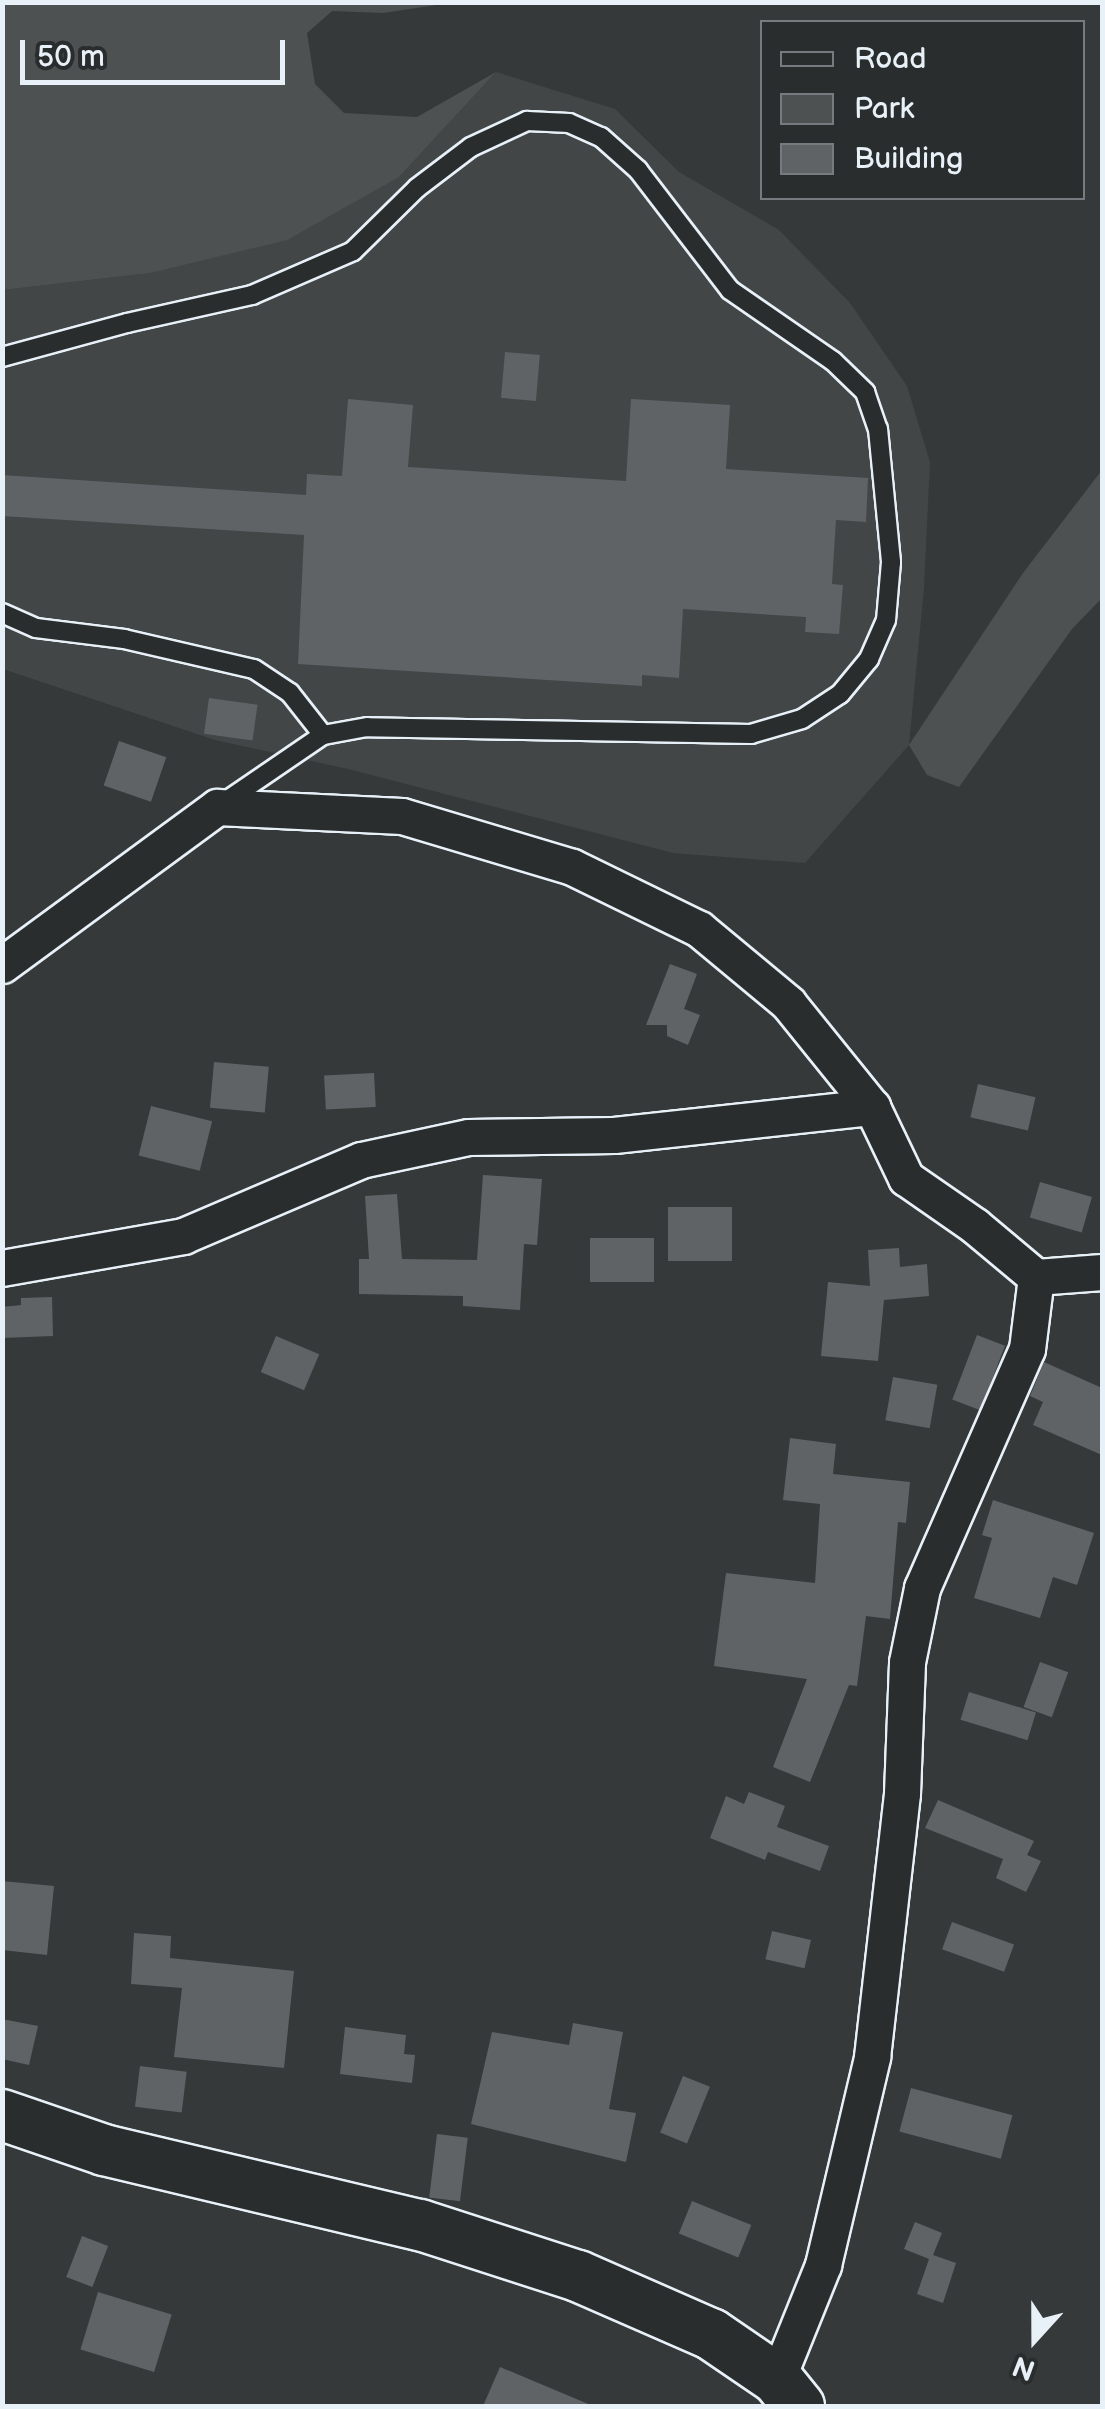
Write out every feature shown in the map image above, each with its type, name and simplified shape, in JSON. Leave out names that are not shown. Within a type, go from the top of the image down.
[{"type":"main road","points":[[2,2115],[104,2150],[420,2225],[578,2276],[711,2334],[788,2393]]},
{"type":"street","points":[[2,965],[217,807],[402,816],[572,867],[699,928],[788,1003],[872,1107],[906,1178],[976,1226],[1036,1277],[1102,1272]]},
{"type":"street","points":[[2,1268],[183,1236],[361,1160],[468,1137],[614,1135],[872,1107]]},
{"type":"street","points":[[788,2393],[872,2057],[902,1793],[908,1662],[922,1588],[1028,1350],[1036,1277]]},
{"type":"lane","points":[[2,357],[127,323],[252,296],[353,250],[417,188],[471,146],[527,121],[568,124],[602,137],[638,170],[730,290],[833,362],[865,392],[878,430],[892,562],[886,620],[869,659],[840,694],[802,719],[751,734],[367,727],[323,736],[217,807]]},
{"type":"lane","points":[[2,613],[36,628],[124,639],[254,670],[290,693],[323,736]]},
{"type":"shaded area","points":[[496,72],[615,109],[679,172],[779,230],[850,303],[907,386],[930,462],[924,588],[909,745],[805,863],[673,853],[348,769],[215,740],[3,669],[3,290],[150,273],[399,177]]},
{"type":"green space","points":[[2,3],[450,3],[383,13],[332,11],[307,33],[315,84],[344,113],[417,117],[496,72],[399,177],[287,240],[150,273],[3,290]]},
{"type":"green space","points":[[1102,470],[1102,598],[1072,629],[959,787],[927,775],[909,745],[1023,573]]},
{"type":"building","points":[[505,352],[540,355],[536,401],[501,398]]},
{"type":"building","points":[[348,399],[413,405],[408,467],[626,481],[631,399],[730,405],[726,469],[868,478],[866,522],[836,520],[832,584],[843,585],[839,634],[805,632],[806,617],[683,609],[679,678],[642,675],[642,686],[298,664],[304,535],[2,516],[2,475],[306,495],[307,474],[342,476]]},
{"type":"building","points":[[209,698],[258,705],[253,740],[204,734]]},
{"type":"building","points":[[119,741],[166,757],[151,802],[104,785]]},
{"type":"building","points":[[670,964],[697,974],[684,1009],[700,1015],[688,1045],[667,1036],[667,1025],[646,1025]]},
{"type":"building","points":[[214,1062],[269,1067],[265,1113],[210,1108]]},
{"type":"building","points":[[374,1073],[376,1107],[326,1110],[324,1076]]},
{"type":"building","points":[[978,1084],[1035,1097],[1028,1130],[970,1117]]},
{"type":"building","points":[[151,1106],[212,1121],[200,1171],[139,1155]]},
{"type":"building","points":[[483,1175],[542,1179],[537,1245],[524,1244],[520,1310],[463,1306],[463,1296],[359,1294],[359,1259],[369,1259],[365,1196],[397,1194],[402,1259],[477,1260]]},
{"type":"building","points":[[1040,1182],[1092,1197],[1082,1232],[1030,1218]]},
{"type":"building","points":[[668,1207],[732,1207],[732,1261],[668,1261]]},
{"type":"building","points":[[590,1238],[654,1238],[654,1282],[590,1282]]},
{"type":"building","points":[[899,1248],[900,1267],[927,1264],[929,1296],[884,1300],[878,1361],[821,1356],[828,1282],[870,1286],[868,1250]]},
{"type":"building","points":[[52,1297],[53,1336],[2,1338],[2,1307],[21,1305],[21,1298]]},
{"type":"building","points":[[977,1335],[1005,1346],[980,1410],[952,1399]]},
{"type":"building","points":[[276,1336],[319,1354],[304,1390],[261,1372]]},
{"type":"building","points":[[1044,1362],[1102,1388],[1102,1455],[1033,1425],[1043,1402],[1030,1396]]},
{"type":"building","points":[[893,1377],[937,1385],[930,1428],[885,1420]]},
{"type":"building","points":[[790,1438],[836,1444],[833,1474],[910,1482],[906,1523],[898,1522],[890,1619],[866,1616],[857,1686],[849,1685],[810,1782],[773,1767],[807,1679],[714,1666],[726,1573],[815,1583],[820,1504],[783,1500]]},
{"type":"building","points":[[993,1500],[1094,1533],[1077,1585],[1053,1577],[1040,1618],[974,1598],[992,1538],[982,1535]]},
{"type":"building","points":[[1040,1662],[1068,1672],[1052,1717],[1024,1707]]},
{"type":"building","points":[[969,1692],[1036,1712],[1027,1740],[961,1720]]},
{"type":"building","points":[[749,1792],[785,1806],[777,1827],[829,1846],[820,1871],[768,1852],[765,1860],[710,1838],[726,1796],[744,1804]]},
{"type":"building","points":[[938,1800],[1034,1841],[1027,1855],[1041,1861],[1026,1892],[996,1878],[1003,1859],[925,1828]]},
{"type":"building","points":[[2,1881],[54,1886],[47,1955],[2,1950]]},
{"type":"building","points":[[952,1922],[1014,1945],[1004,1972],[942,1949]]},
{"type":"building","points":[[772,1931],[811,1940],[804,1968],[765,1959]]},
{"type":"building","points":[[134,1933],[171,1936],[170,1958],[294,1971],[284,2068],[174,2057],[182,1988],[131,1984]]},
{"type":"building","points":[[2,2019],[38,2026],[29,2065],[2,2059]]},
{"type":"building","points":[[573,2023],[623,2032],[609,2109],[636,2113],[626,2162],[471,2124],[492,2032],[569,2045]]},
{"type":"building","points":[[345,2027],[406,2035],[404,2054],[415,2055],[412,2083],[340,2074]]},
{"type":"building","points":[[140,2066],[187,2072],[182,2112],[135,2107]]},
{"type":"building","points":[[683,2076],[710,2087],[687,2143],[660,2133]]},
{"type":"building","points":[[911,2088],[1012,2115],[1001,2159],[899,2131]]},
{"type":"building","points":[[437,2134],[468,2138],[460,2201],[429,2198]]},
{"type":"building","points":[[692,2201],[751,2225],[738,2257],[679,2233]]},
{"type":"building","points":[[915,2222],[942,2233],[933,2255],[956,2263],[943,2303],[917,2294],[929,2259],[904,2249]]},
{"type":"building","points":[[82,2236],[108,2246],[92,2287],[66,2277]]},
{"type":"building","points":[[98,2292],[172,2315],[154,2372],[80,2349]]},
{"type":"building","points":[[500,2367],[593,2406],[483,2406]]}]
